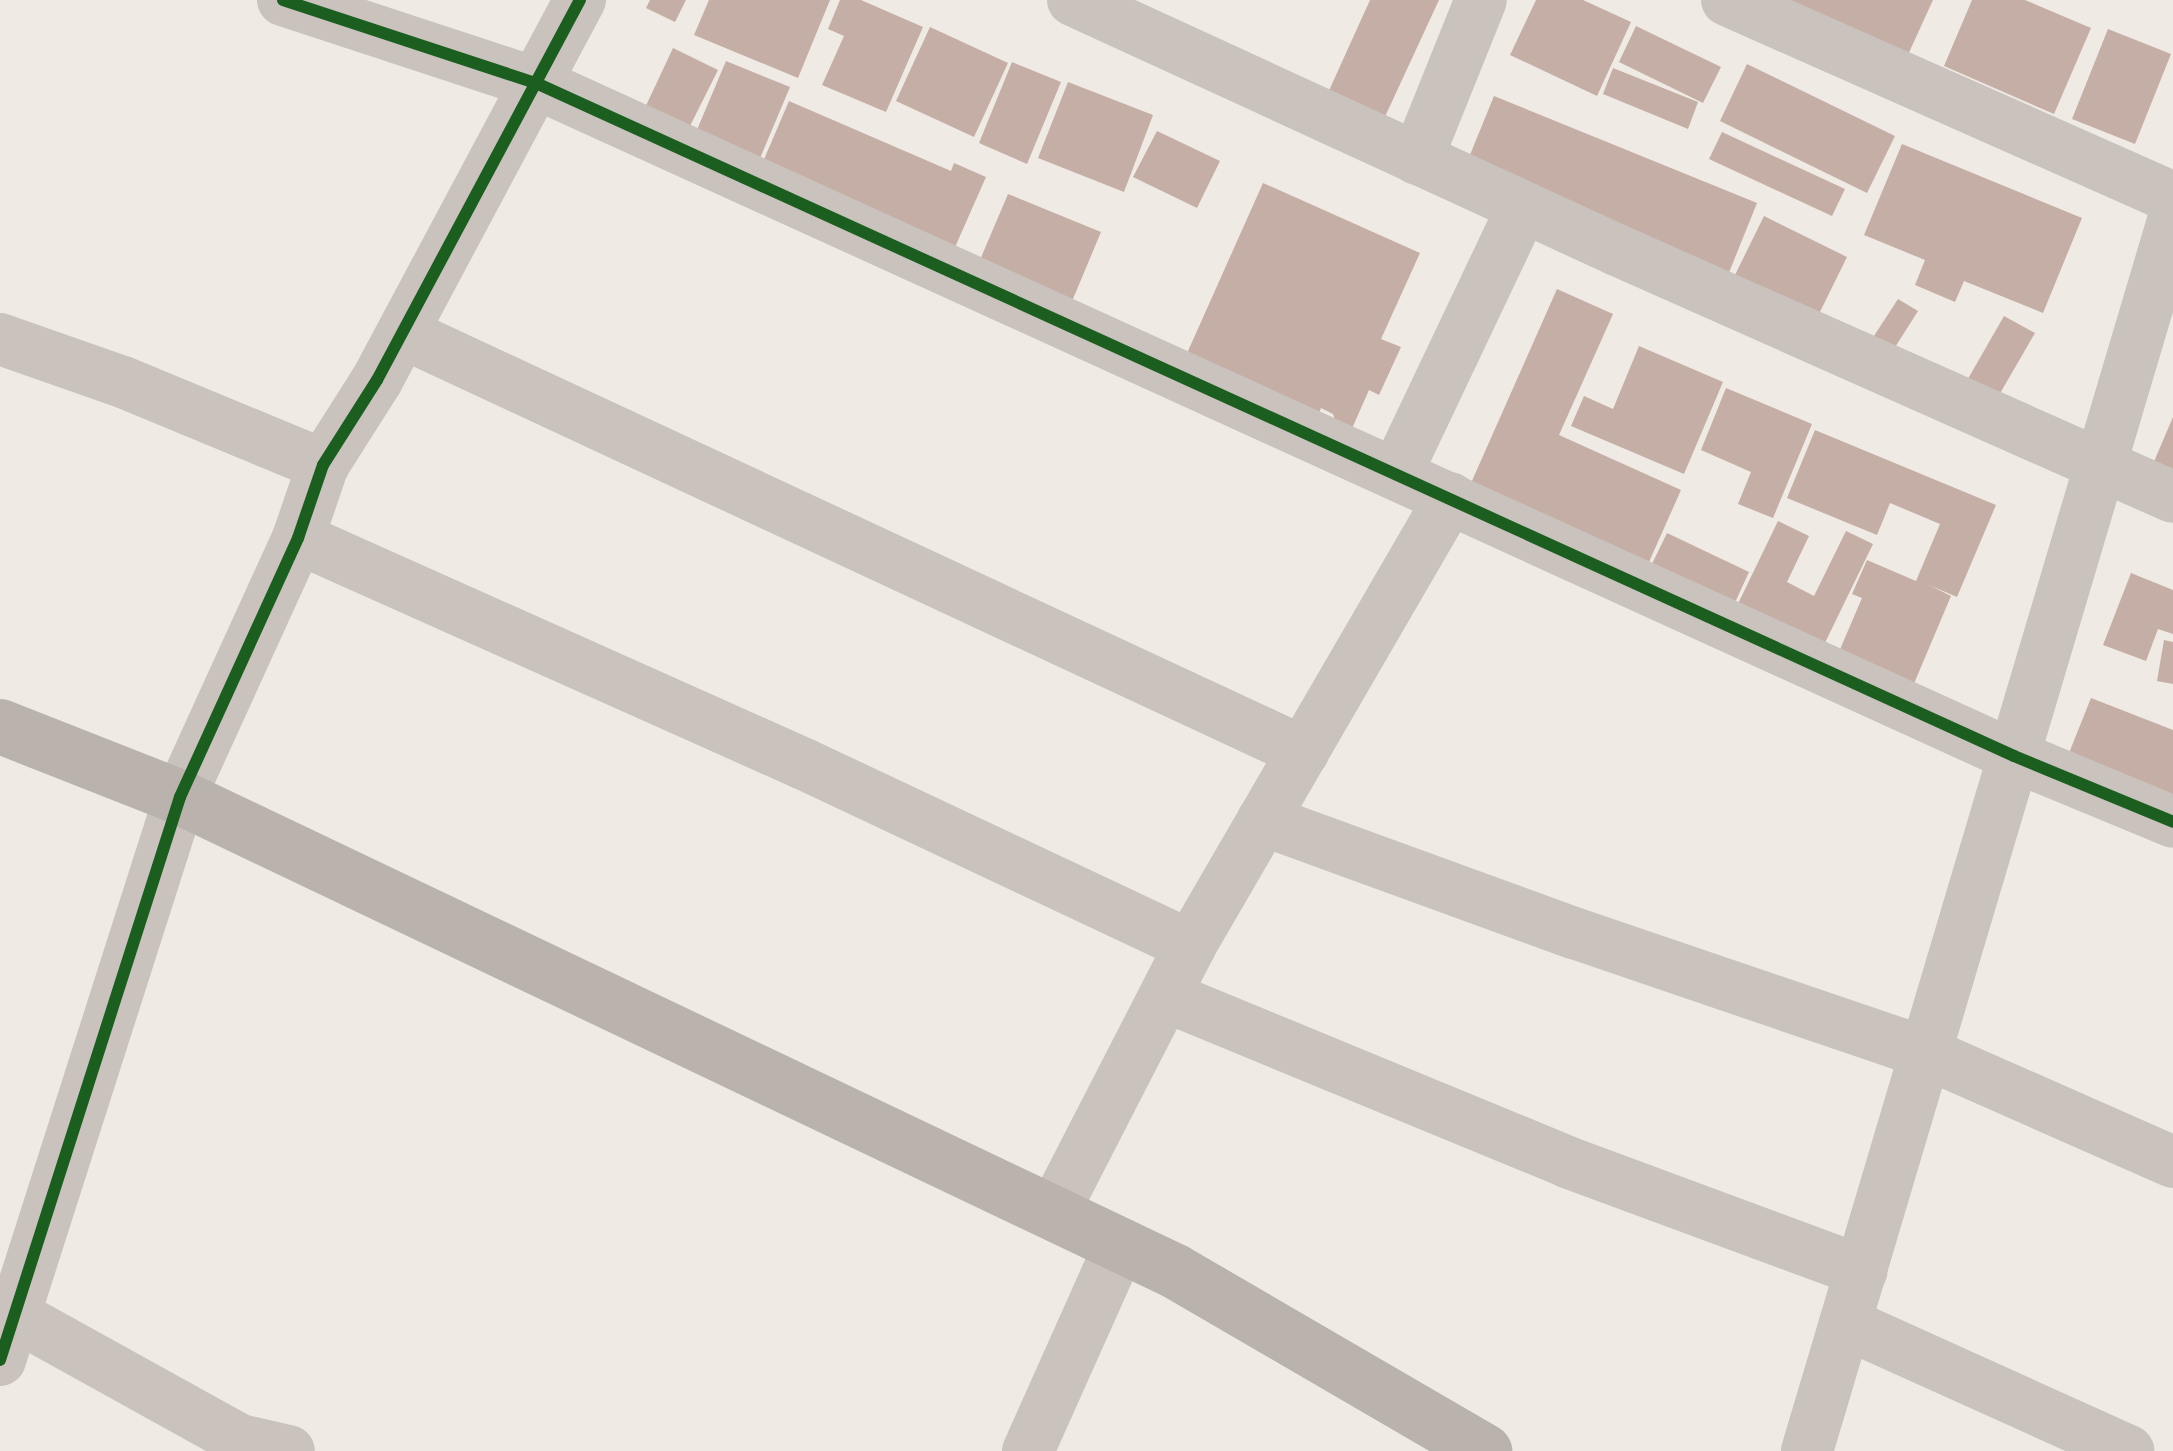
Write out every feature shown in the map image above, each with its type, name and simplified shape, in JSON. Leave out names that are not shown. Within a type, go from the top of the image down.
[{"type":"main road","points":[[0,726],[180,797],[1120,1245],[1175,1272],[1484,1451]]},
{"type":"street","points":[[283,0],[536,83],[2014,756],[2173,822]]},
{"type":"street","points":[[289,1451],[240,1440],[5,1330],[180,797],[298,538],[322,465],[403,333],[580,0]]},
{"type":"street","points":[[1073,0],[1522,207],[2173,496]]},
{"type":"street","points":[[1417,159],[1482,0]]},
{"type":"street","points":[[1727,0],[2173,198]]},
{"type":"street","points":[[1396,474],[1522,207]]},
{"type":"street","points":[[1807,1451],[2173,221]]},
{"type":"street","points":[[403,333],[1303,752]]},
{"type":"street","points":[[0,339],[123,382],[322,465]]},
{"type":"street","points":[[1053,1214],[1190,946],[1450,498]]},
{"type":"street","points":[[298,538],[804,764],[1190,946]]},
{"type":"street","points":[[1263,820],[1574,934],[1926,1054],[2173,1162]]},
{"type":"street","points":[[1165,996],[1567,1162],[1860,1271]]},
{"type":"street","points":[[1028,1451],[1120,1245]]},
{"type":"street","points":[[1845,1323],[2128,1451]]},
{"type":"building","points":[[650,0],[686,0],[675,22],[646,8]]},
{"type":"building","points":[[709,0],[830,0],[798,78],[694,35]]},
{"type":"building","points":[[840,0],[861,0],[923,27],[886,112],[822,85],[844,36],[828,29]]},
{"type":"building","points":[[1370,0],[1439,0],[1383,121],[1327,95]]},
{"type":"building","points":[[1536,0],[1583,0],[1631,22],[1597,96],[1510,55]]},
{"type":"building","points":[[1782,0],[1933,0],[1906,59]]},
{"type":"building","points":[[1972,0],[2025,0],[2091,28],[2054,114],[1944,66]]},
{"type":"building","points":[[1636,26],[1721,67],[1703,103],[1619,62]]},
{"type":"building","points":[[930,27],[1008,63],[974,137],[896,101]]},
{"type":"building","points":[[2108,29],[2171,54],[2135,144],[2072,119]]},
{"type":"building","points":[[673,48],[718,70],[687,132],[643,112]]},
{"type":"building","points":[[726,61],[790,87],[755,170],[691,144]]},
{"type":"building","points":[[1012,62],[1061,82],[1027,164],[979,143]]},
{"type":"building","points":[[1747,64],[1895,136],[1867,193],[1720,121]]},
{"type":"building","points":[[1613,68],[1698,102],[1688,129],[1603,94]]},
{"type":"building","points":[[1068,82],[1153,115],[1124,192],[1038,158]]},
{"type":"building","points":[[1494,96],[1757,203],[1726,280],[1463,172]]},
{"type":"building","points":[[789,101],[951,171],[954,163],[986,177],[952,254],[759,171]]},
{"type":"building","points":[[1157,131],[1220,161],[1197,208],[1133,177]]},
{"type":"building","points":[[1722,132],[1845,189],[1832,216],[1709,159]]},
{"type":"building","points":[[1902,144],[2082,218],[2043,313],[1964,281],[1955,302],[1915,285],[1925,260],[1864,235]]},
{"type":"building","points":[[1263,183],[1420,253],[1381,339],[1401,347],[1379,395],[1369,390],[1350,433],[1338,430],[1333,414],[1321,408],[1316,420],[1184,360]]},
{"type":"building","points":[[1008,194],[1101,232],[1070,306],[977,267]]},
{"type":"building","points":[[1764,216],[1847,257],[1815,322],[1732,281]]},
{"type":"building","points":[[1557,289],[1613,314],[1559,435],[1681,490],[1645,571],[1467,492]]},
{"type":"building","points":[[1898,299],[1918,311],[1892,352],[1872,339]]},
{"type":"building","points":[[2004,316],[2035,333],[1995,402],[1965,384]]},
{"type":"building","points":[[1639,346],[1723,382],[1684,474],[1571,426],[1584,396],[1613,409]]},
{"type":"building","points":[[1726,388],[1812,424],[1773,518],[1738,504],[1751,472],[1701,450]]},
{"type":"building","points":[[2173,417],[2173,497],[2144,485]]},
{"type":"building","points":[[1815,430],[1996,505],[1957,597],[1929,585],[1951,596],[1910,693],[1835,661],[1862,598],[1852,594],[1867,560],[1916,581],[1940,524],[1890,503],[1877,535],[1787,498]]},
{"type":"building","points":[[1778,521],[1809,536],[1787,582],[1814,596],[1846,531],[1873,544],[1820,653],[1734,612]]},
{"type":"building","points":[[1667,533],[1749,572],[1732,609],[1649,570]]},
{"type":"building","points":[[2131,573],[2173,590],[2173,634],[2158,629],[2146,661],[2103,645]]},
{"type":"building","points":[[2164,640],[2173,642],[2173,684],[2157,681]]},
{"type":"building","points":[[2091,698],[2173,730],[2173,817],[2061,773]]},
{"type":"cycle path","points":[[283,0],[536,83],[2014,756],[2173,822]]},
{"type":"cycle path","points":[[0,1360],[180,797],[298,538],[323,465],[377,380],[580,0]]}]
